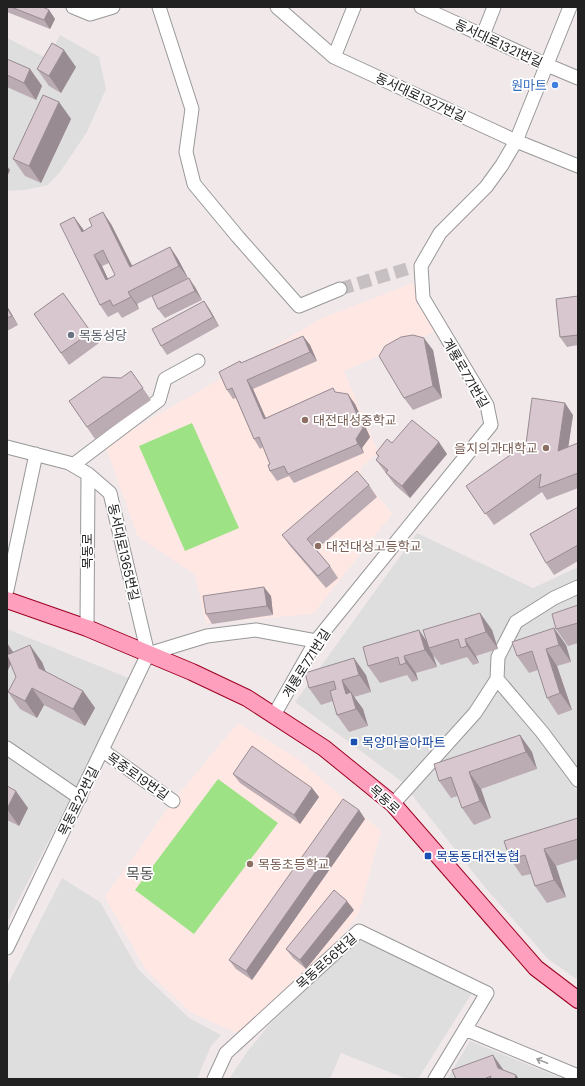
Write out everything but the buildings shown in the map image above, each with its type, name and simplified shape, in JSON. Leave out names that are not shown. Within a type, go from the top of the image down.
[{"type":"main road","name":"목동로","points":[[7,600],[87,628],[247,698],[324,748],[393,804],[536,968],[578,1000]]},
{"type":"street","points":[[73,7],[90,14],[113,7]]},
{"type":"street","points":[[160,7],[192,109],[186,152],[194,184],[238,237],[299,306],[340,289]]},
{"type":"street","name":"동서대로1327번길","points":[[277,7],[334,57],[516,141],[578,166]]},
{"type":"street","points":[[334,57],[354,7]]},
{"type":"street","points":[[483,35],[494,7]]},
{"type":"street","name":"계룡로771번길","points":[[274,715],[316,641],[491,425],[487,405],[424,298],[416,267],[440,233],[486,187],[502,165],[516,141],[570,7]]},
{"type":"street","name":"동서대로1321번길","points":[[426,8],[578,78]]},
{"type":"street","points":[[73,465],[159,400],[165,379],[198,361]]},
{"type":"street","name":"동서대로1365번길","points":[[7,447],[69,463],[88,474],[110,493],[148,654]]},
{"type":"street","points":[[7,590],[36,454]]},
{"type":"street","name":"목동로","points":[[87,628],[88,474]]},
{"type":"street","points":[[393,804],[475,713],[497,679],[498,657],[516,622],[554,598],[578,587]]},
{"type":"street","points":[[148,654],[207,636],[256,630],[316,641]]},
{"type":"street","name":"목동로22번길","points":[[7,948],[148,654]]},
{"type":"street","points":[[497,679],[542,732],[578,780]]},
{"type":"street","points":[[7,748],[80,798]]},
{"type":"street","name":"목중로19번길","points":[[102,750],[173,801]]},
{"type":"street","name":"목동로56번길","points":[[214,1079],[226,1053],[359,931],[487,993],[465,1029]]},
{"type":"street","points":[[435,1079],[465,1029],[578,1076]]},
{"type":"shaded area","points":[[60,35],[99,57],[106,89],[87,132],[60,172],[48,185],[25,190],[7,191],[7,38],[48,59]]},
{"type":"shaded area","points":[[413,283],[436,331],[344,371],[378,452],[361,468],[361,475],[392,514],[313,614],[206,623],[195,575],[138,537],[105,445],[210,385],[320,319]]},
{"type":"shaded area","points":[[417,533],[533,588],[578,567],[578,980],[548,959],[484,886],[401,781],[295,702]]},
{"type":"shaded area","points":[[7,629],[131,679],[7,923]]},
{"type":"shaded area","name":"목동초등학교","points":[[238,723],[297,758],[381,831],[359,913],[301,991],[241,1035],[190,1012],[146,970],[105,897],[173,801]]},
{"type":"shaded area","points":[[62,878],[100,902],[138,969],[189,1018],[221,1035],[211,1046],[197,1079],[7,1079],[7,986]]},
{"type":"shaded area","points":[[360,937],[472,993],[418,1079],[407,1079],[341,1053],[330,1079],[229,1079],[247,1052],[269,1025]]},
{"type":"shaded area","points":[[470,1041],[563,1079],[447,1079]]},
{"type":"green space","points":[[192,423],[239,528],[185,551],[139,446]]},
{"type":"green space","points":[[218,779],[278,823],[194,934],[135,890]]},
{"type":"tunnel","points":[[340,289],[410,268]]},
{"type":"place","name":"원마트","points":[[555,85]]},
{"type":"place","name":"목동성당","points":[[71,335]]},
{"type":"place","name":"대전대성중학교","points":[[305,420]]},
{"type":"place","name":"을지의과대학교","points":[[546,448]]},
{"type":"place","name":"대전대성고등학교","points":[[318,546]]},
{"type":"place","name":"목양마을아파트","points":[[354,742]]},
{"type":"place","name":"목동동대전농협","points":[[428,856]]},
{"type":"place","name":"목동초등학교","points":[[250,864]]},
{"type":"district","name":"목동","points":[[140,874]]}]
